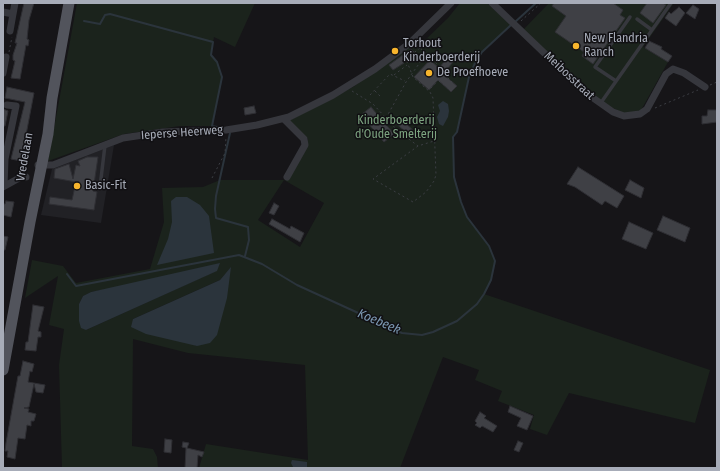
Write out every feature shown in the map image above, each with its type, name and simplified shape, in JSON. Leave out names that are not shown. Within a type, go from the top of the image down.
[{"type":"main road","name":"Vredelaan","points":[[3,370],[30,222],[44,165],[52,98],[69,3]]},
{"type":"street","points":[[10,31],[15,3]]},
{"type":"street","name":"Ieperse Heerweg","points":[[44,165],[105,144],[146,134],[226,130],[284,119],[309,108],[348,87],[412,41],[451,3]]},
{"type":"street","name":"Meibosstraat","points":[[492,3],[586,93],[600,104],[624,116],[640,114],[646,108]]},
{"type":"street","points":[[3,12],[13,14]]},
{"type":"street","points":[[3,73],[6,57]]},
{"type":"street","points":[[646,108],[666,74],[673,69],[684,73],[705,87]]},
{"type":"street","points":[[4,187],[5,160],[16,106],[7,104]]},
{"type":"street","points":[[284,119],[304,138],[305,145],[287,177]]},
{"type":"street","points":[[4,187],[21,177],[26,177]]},
{"type":"lane","points":[[600,104],[671,3]]},
{"type":"lane","points":[[616,81],[595,67],[630,17]]},
{"type":"lane","points":[[637,19],[652,30]]},
{"type":"lane","points":[[100,188],[105,144]]},
{"type":"path","points":[[517,26],[541,3]]},
{"type":"path","points":[[6,57],[9,56],[12,34],[10,31]]},
{"type":"path","points":[[412,41],[446,72],[444,74],[454,84]]},
{"type":"path","points":[[404,60],[420,48]]},
{"type":"path","points":[[386,118],[406,82],[426,54]]},
{"type":"path","points":[[406,59],[412,75],[433,98],[436,175],[434,181],[426,192],[413,202],[373,179],[418,146],[434,141]]},
{"type":"path","points":[[393,76],[408,65]]},
{"type":"path","points":[[370,95],[390,74],[406,82]]},
{"type":"path","points":[[428,91],[444,74]]},
{"type":"path","points":[[438,80],[448,89]]},
{"type":"path","points":[[646,108],[667,104],[717,82]]},
{"type":"path","points":[[348,87],[353,92],[373,104],[397,130],[418,146]]},
{"type":"path","points":[[374,91],[380,96]]},
{"type":"path","points":[[212,178],[225,153],[226,130]]},
{"type":"shaded area","points":[[443,101],[448,104],[449,111],[448,117],[443,126],[439,124],[437,117],[440,111],[438,105]]},
{"type":"shaded area","points":[[114,145],[101,223],[41,215],[52,169]]},
{"type":"shaded area","points":[[176,197],[187,197],[200,205],[209,216],[214,253],[157,265],[168,239],[172,222],[171,201]]},
{"type":"shaded area","points":[[220,263],[217,271],[86,330],[81,328],[79,321],[79,304],[83,296],[91,292]]},
{"type":"shaded area","points":[[231,267],[227,298],[217,335],[210,343],[197,346],[146,334],[131,327],[133,319],[220,280]]},
{"type":"shaded area","points":[[292,460],[307,462],[307,467],[293,467],[291,463]]},
{"type":"green space","points":[[77,3],[255,3],[235,47],[214,37],[211,55],[217,62],[222,77],[212,126],[180,126],[124,134],[48,161]]},
{"type":"green space","name":"Kinderboerderij d'Oude Smelterij","points":[[460,3],[487,3],[511,25],[482,52],[475,63],[469,77],[457,132],[453,137],[454,177],[461,202],[467,217],[489,246],[495,261],[491,280],[484,294],[710,370],[695,423],[569,393],[547,435],[530,429],[534,415],[498,401],[502,391],[475,380],[479,370],[443,357],[400,468],[199,468],[206,444],[308,460],[305,365],[188,353],[133,339],[132,446],[153,449],[157,457],[158,468],[62,468],[59,365],[64,329],[49,325],[58,276],[25,298],[32,260],[63,266],[76,283],[150,269],[164,222],[162,188],[203,187],[220,180],[284,180],[308,139],[290,123],[290,120],[353,87],[418,39],[423,42],[448,18]],"holes":[[[284,180],[324,203],[300,247],[258,220]],[[231,268],[197,346],[133,319],[220,280]],[[216,271],[86,330],[79,304],[83,296],[91,292]]]},
{"type":"green space","name":"New Flandria Ranch","points":[[549,3],[674,3],[643,47],[668,62],[640,112],[624,114],[591,94],[523,30]]},
{"type":"building","points":[[24,3],[34,3],[29,20],[27,39],[29,40],[28,46],[26,45],[20,79],[11,78],[15,61],[13,60],[13,55],[17,43],[15,43]]},
{"type":"building","name":"New Flandria Ranch","points":[[554,3],[613,3],[623,10],[620,15],[625,18],[593,64],[582,56],[584,52],[555,32],[566,16],[552,6]]},
{"type":"building","points":[[647,3],[663,3],[666,5],[653,23],[640,13]]},
{"type":"building","points":[[693,5],[699,9],[695,19],[686,13]]},
{"type":"building","points":[[679,7],[685,13],[676,26],[665,18],[669,12],[671,14]]},
{"type":"building","points":[[649,41],[662,47],[661,49],[672,56],[668,62],[645,48]]},
{"type":"building","points":[[411,49],[414,52],[402,61],[404,63],[393,70],[389,65]]},
{"type":"building","points":[[448,57],[453,62],[443,74],[457,86],[451,92],[438,80],[429,90],[414,77],[430,60],[439,68]]},
{"type":"building","points":[[7,87],[34,93],[21,161],[11,159],[25,102],[5,98]]},
{"type":"building","points":[[254,106],[256,113],[245,115],[244,108]]},
{"type":"building","points":[[371,107],[394,134],[384,142],[361,115]]},
{"type":"building","points":[[3,109],[8,111],[5,126],[3,126]]},
{"type":"building","points":[[708,110],[717,110],[717,122],[702,124],[702,116],[707,116]]},
{"type":"building","points":[[398,116],[418,135],[414,139],[393,121]]},
{"type":"building","points":[[87,157],[98,157],[93,191],[97,192],[94,210],[49,204],[50,197],[72,200],[76,182],[54,178],[55,169],[69,164],[73,179],[76,165],[80,166],[78,161]]},
{"type":"building","points":[[578,167],[624,196],[617,208],[605,201],[602,205],[575,187],[567,184]]},
{"type":"building","points":[[630,180],[644,188],[641,198],[625,190]]},
{"type":"building","points":[[6,201],[14,202],[11,217],[3,215],[3,204],[5,204]]},
{"type":"building","points":[[274,203],[279,206],[274,215],[269,213]]},
{"type":"building","points":[[663,216],[690,228],[685,242],[657,230]]},
{"type":"building","points":[[272,219],[290,229],[291,226],[304,233],[300,242],[269,224]]},
{"type":"building","points":[[629,222],[653,233],[646,249],[622,239]]},
{"type":"building","points":[[3,236],[8,237],[5,250],[3,250]]},
{"type":"building","points":[[33,305],[44,307],[38,331],[41,332],[41,337],[38,337],[36,351],[25,350],[26,342],[28,342]]},
{"type":"building","points":[[23,361],[34,364],[32,372],[30,371],[28,382],[45,385],[43,393],[36,392],[34,384],[29,407],[24,408],[29,409],[28,412],[36,414],[34,421],[31,421],[31,426],[27,425],[25,439],[18,438],[15,459],[7,457],[8,451],[5,451],[18,376],[20,376]]},
{"type":"building","points":[[510,406],[533,416],[527,430],[517,426],[521,418],[508,412]]},
{"type":"building","points":[[480,412],[486,416],[484,418],[497,426],[493,432],[482,426],[480,428],[475,425],[477,423],[475,421]]},
{"type":"building","points":[[165,439],[172,440],[171,453],[164,452]]},
{"type":"building","points":[[518,441],[523,443],[519,452],[514,450]]},
{"type":"building","points":[[183,442],[189,443],[187,448],[204,452],[202,457],[198,455],[197,468],[185,468],[186,448],[182,447]]},
{"type":"waterway","name":"Koebeek","points":[[515,22],[536,3]]},
{"type":"waterway","points":[[84,21],[100,24],[105,15],[110,14],[213,42],[211,55],[217,62],[222,77],[212,126],[217,127]]},
{"type":"waterway","name":"Koebeek","points":[[67,274],[76,286],[239,255],[262,264],[297,285],[402,333],[422,335],[433,332],[457,321],[477,304],[484,294],[491,280],[495,261],[489,246],[467,217],[461,202],[454,177],[453,137],[457,132],[469,77],[475,63],[482,52],[511,25]]},
{"type":"waterway","points":[[230,133],[216,196],[216,218],[248,227],[249,240],[245,256]]},
{"type":"place","name":"New Flandria Ranch","points":[[576,46]]},
{"type":"place","name":"Torhout Kinderboerderij","points":[[395,51]]},
{"type":"place","name":"De Proefhoeve","points":[[429,73]]},
{"type":"place","name":"Basic-Fit","points":[[77,186]]}]
